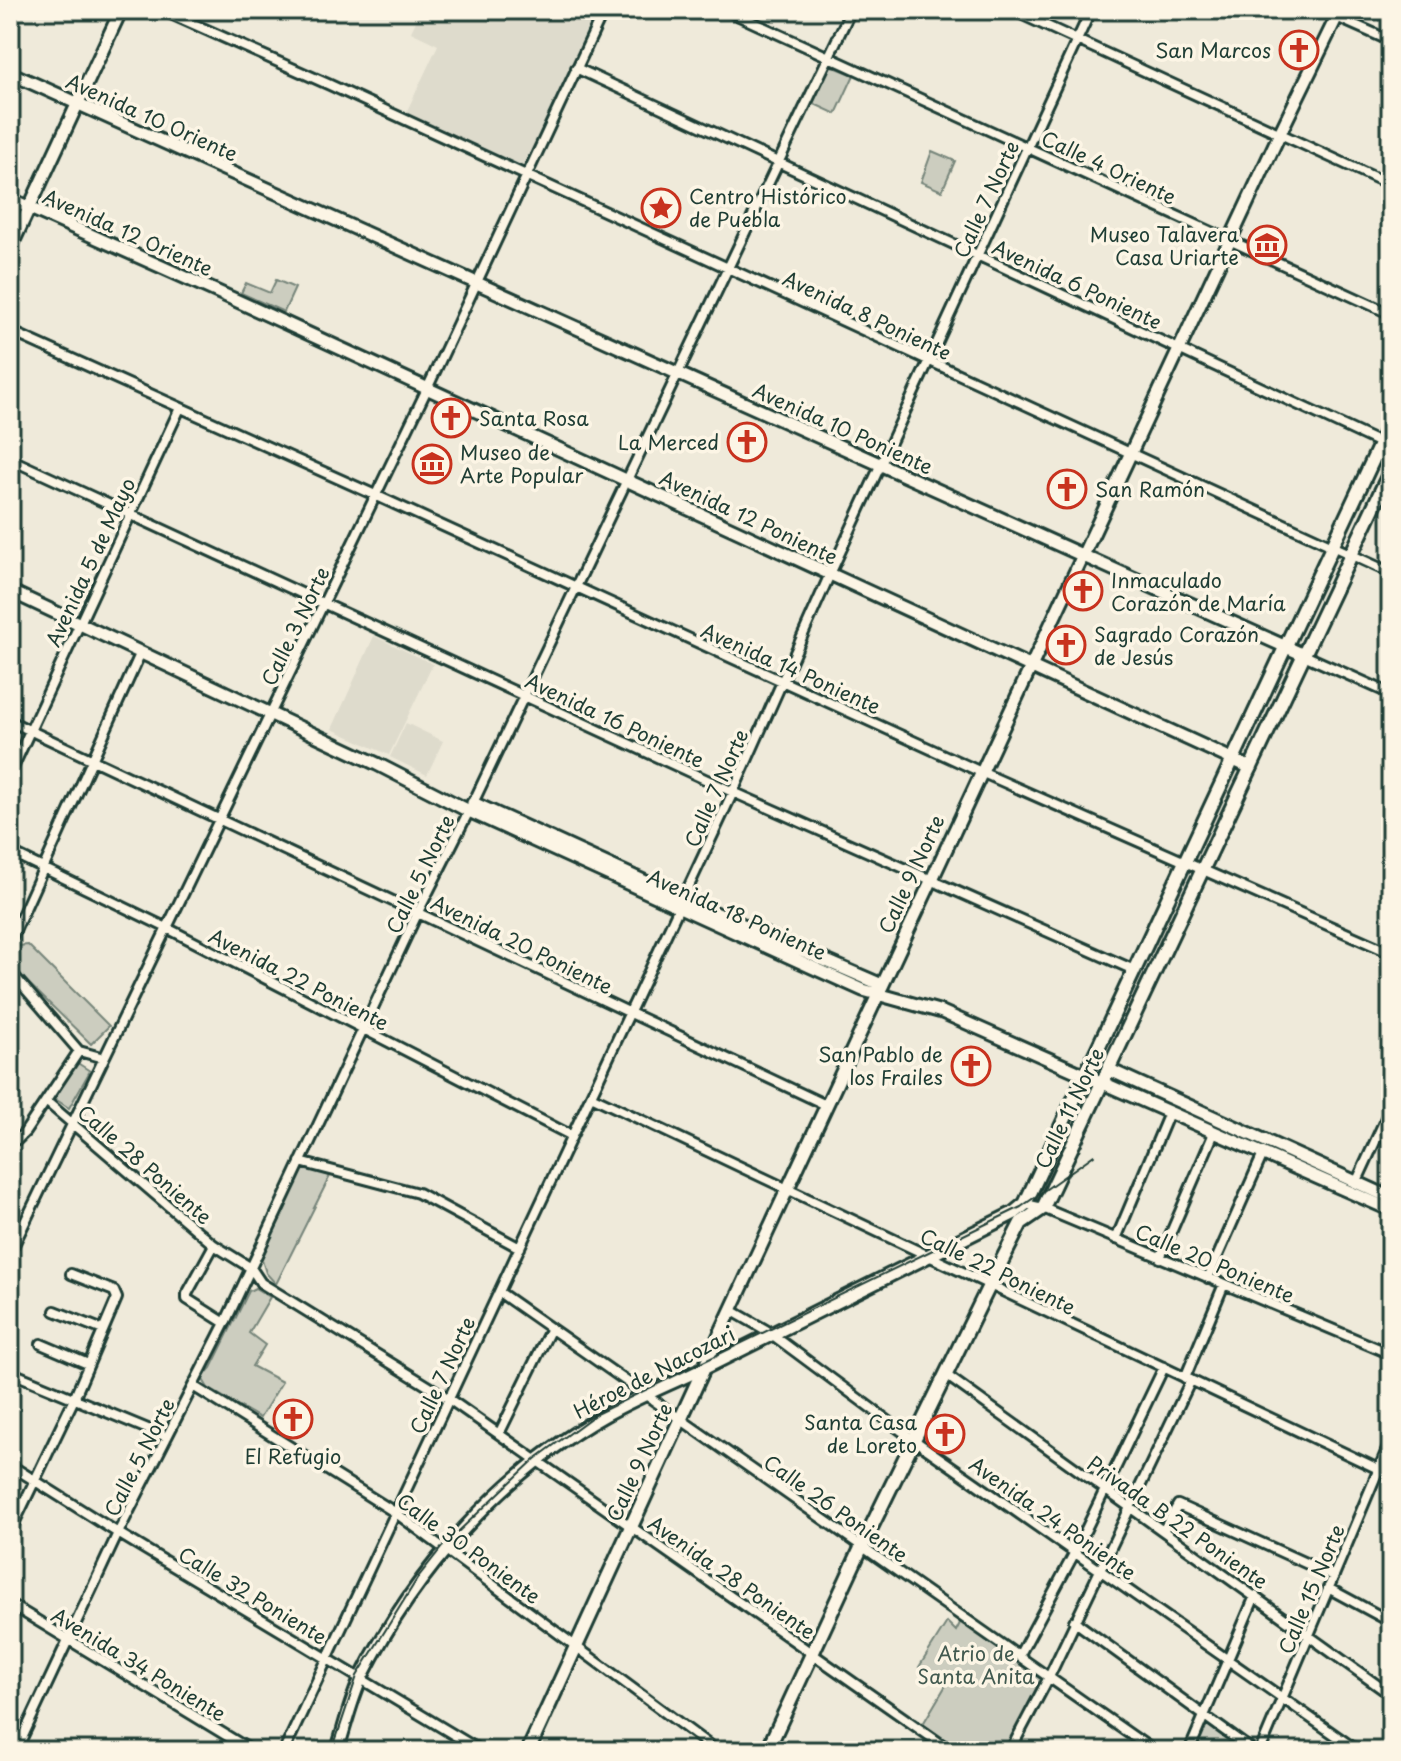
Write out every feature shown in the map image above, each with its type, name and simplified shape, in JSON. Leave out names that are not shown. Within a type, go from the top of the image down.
[{"type":"main road","name":"Calle 11 Norte","points":[[1025,1204],[1332,546],[1386,446],[1391,421]]},
{"type":"main road","name":"Calle 11 Norte","points":[[767,1751],[862,1546],[1021,1223],[1043,1208],[1391,470]]},
{"type":"main road","name":"Héroe de Nacozari","points":[[704,1368],[930,1256],[1014,1213],[1025,1204]]},
{"type":"main road","name":"Calle 9 Norte","points":[[528,1751],[704,1368]]},
{"type":"street","points":[[10,249],[121,10]]},
{"type":"street","name":"Avenida 8 Poniente","points":[[162,10],[1391,573]]},
{"type":"street","name":"Calle 3 Norte","points":[[10,1253],[427,389],[604,10]]},
{"type":"street","name":"Calle 4 Oriente","points":[[726,10],[1391,314]]},
{"type":"street","name":"Calle 5 Norte","points":[[17,1748],[118,1533],[225,1323],[418,912],[851,10]]},
{"type":"street","points":[[1012,10],[1391,185]]},
{"type":"street","name":"Calle 7 Norte","points":[[284,1751],[733,792],[781,681],[1091,10]]},
{"type":"street","points":[[1321,10],[1339,14],[1391,41]]},
{"type":"street","name":"Calle 9 Norte","points":[[704,1368],[1082,555],[1339,14]]},
{"type":"street","name":"Avenida 6 Poniente","points":[[576,68],[1386,446]]},
{"type":"street","name":"Avenida 10 Oriente","points":[[10,73],[280,194]]},
{"type":"street","name":"Avenida 10 Poniente","points":[[280,194],[1391,694]]},
{"type":"street","name":"Avenida 12 Oriente","points":[[10,199],[231,298]]},
{"type":"street","name":"Avenida 12 Poniente","points":[[231,298],[1251,768]]},
{"type":"street","name":"Avenida 14 Poniente","points":[[10,331],[981,772],[1391,953]]},
{"type":"street","name":"Avenida 5 de Mayo","points":[[10,774],[180,408]]},
{"type":"street","name":"Avenida 16 Poniente","points":[[10,459],[733,792],[1134,970]]},
{"type":"street","name":"Avenida 18 Poniente","points":[[10,591],[681,903],[844,975],[942,1012],[1391,1210]]},
{"type":"street","points":[[10,942],[141,652]]},
{"type":"street","name":"Avenida 20 Poniente","points":[[10,721],[826,1105]]},
{"type":"street","name":"Avenida 22 Poniente","points":[[10,852],[167,928],[572,1136]]},
{"type":"street","points":[[10,971],[79,1051],[104,1058]]},
{"type":"street","points":[[10,1141],[25,1132],[79,1051]]},
{"type":"street","points":[[1110,1070],[1391,1198]]},
{"type":"street","name":"Calle 22 Poniente","points":[[591,1096],[1391,1475]]},
{"type":"street","name":"Calle 28 Poniente","points":[[47,1102],[214,1245],[187,1299],[225,1323]]},
{"type":"street","points":[[1356,1183],[1391,1107]]},
{"type":"street","points":[[1116,1239],[1169,1113]]},
{"type":"street","points":[[1160,1258],[1214,1133]]},
{"type":"street","points":[[1208,1278],[1263,1154]]},
{"type":"street","points":[[300,1162],[418,1193],[520,1248]]},
{"type":"street","name":"Calle 20 Poniente","points":[[1025,1204],[1043,1208],[1391,1354]]},
{"type":"street","name":"Avenida 28 Poniente","points":[[214,1245],[251,1268],[261,1283],[449,1399],[951,1751]]},
{"type":"street","points":[[10,1532],[74,1399],[116,1293],[71,1274]]},
{"type":"street","points":[[1010,1751],[1130,1507],[1188,1379],[1224,1284]]},
{"type":"street","name":"Calle 26 Poniente","points":[[499,1292],[1154,1751]]},
{"type":"street","name":"Avenida 24 Poniente","points":[[731,1310],[771,1335],[914,1440],[1358,1751]]},
{"type":"street","points":[[55,1311],[103,1330]]},
{"type":"street","points":[[499,1434],[551,1328]]},
{"type":"street","points":[[41,1344],[88,1364]]},
{"type":"street","points":[[1019,1656],[1075,1552],[1164,1367]]},
{"type":"street","name":"Héroe de Nacozari","points":[[337,1751],[361,1679],[380,1643],[445,1549],[538,1461],[603,1416],[704,1368]]},
{"type":"street","points":[[10,1372],[167,1437]]},
{"type":"street","name":"Privada B 22 Poniente","points":[[946,1375],[1391,1695]]},
{"type":"street","name":"Calle 30 Poniente","points":[[193,1386],[396,1513],[717,1751]]},
{"type":"street","name":"Calle 15 Norte","points":[[1260,1751],[1391,1440]]},
{"type":"street","name":"Calle 32 Poniente","points":[[10,1465],[481,1751]]},
{"type":"street","points":[[1163,1531],[1178,1505],[1334,1576]]},
{"type":"street","points":[[1328,1588],[1391,1622]]},
{"type":"street","points":[[1189,1751],[1255,1596]]},
{"type":"street","name":"Avenida 34 Poniente","points":[[10,1604],[252,1751]]},
{"type":"street","points":[[1074,1621],[1253,1751]]},
{"type":"street","points":[[10,1739],[17,1748],[29,1751]]},
{"type":"shaded area","points":[[421,10],[443,10],[452,14],[454,10],[598,10],[524,167],[406,113],[438,45],[411,32]]},
{"type":"shaded area","points":[[374,636],[433,664],[389,755],[332,729]]},
{"type":"shaded area","points":[[406,723],[443,741],[427,775],[390,757]]},
{"type":"green space","points":[[827,64],[854,75],[836,114],[810,102]]},
{"type":"green space","points":[[932,151],[955,161],[942,191],[921,182]]},
{"type":"green space","points":[[276,280],[295,288],[284,312],[241,293],[246,283],[270,293]]},
{"type":"green space","points":[[28,945],[109,1026],[91,1044],[13,968],[11,951]]},
{"type":"green space","points":[[76,1062],[90,1071],[69,1108],[55,1099]]},
{"type":"green space","points":[[306,1167],[330,1176],[276,1284],[266,1273],[261,1257],[297,1175]]},
{"type":"green space","points":[[255,1288],[270,1297],[249,1333],[265,1345],[252,1366],[282,1382],[260,1418],[208,1388],[202,1378],[211,1368],[249,1291]]},
{"type":"green space","name":"Atrio de Santa Anita","points":[[963,1617],[1049,1677],[1010,1751],[951,1751],[920,1729],[949,1680],[919,1667],[947,1622],[956,1631]]},
{"type":"green space","points":[[1206,1724],[1245,1751],[1192,1751],[1202,1726]]},
{"type":"railway","points":[[332,1751],[357,1676],[419,1576],[442,1547],[535,1459],[596,1414],[1021,1207],[1094,1155]]},
{"type":"place","name":"San Marcos","points":[[1299,50]]},
{"type":"place","name":"Centro Histórico de Puebla","points":[[661,208]]},
{"type":"place","name":"Museo Talavera Casa Uriarte","points":[[1267,245]]},
{"type":"place","name":"Santa Rosa","points":[[451,418]]},
{"type":"place","name":"La Merced","points":[[747,442]]},
{"type":"place","name":"Museo de Arte Popular","points":[[432,464]]},
{"type":"place","name":"San Ramón","points":[[1067,489]]},
{"type":"place","name":"Inmaculado Corazón de María","points":[[1083,591]]},
{"type":"place","name":"Sagrado Corazón de Jesús","points":[[1066,645]]},
{"type":"place","name":"San Pablo de los Frailes","points":[[971,1066]]},
{"type":"place","name":"El Refugio","points":[[293,1419]]},
{"type":"place","name":"Santa Casa de Loreto","points":[[945,1434]]}]
